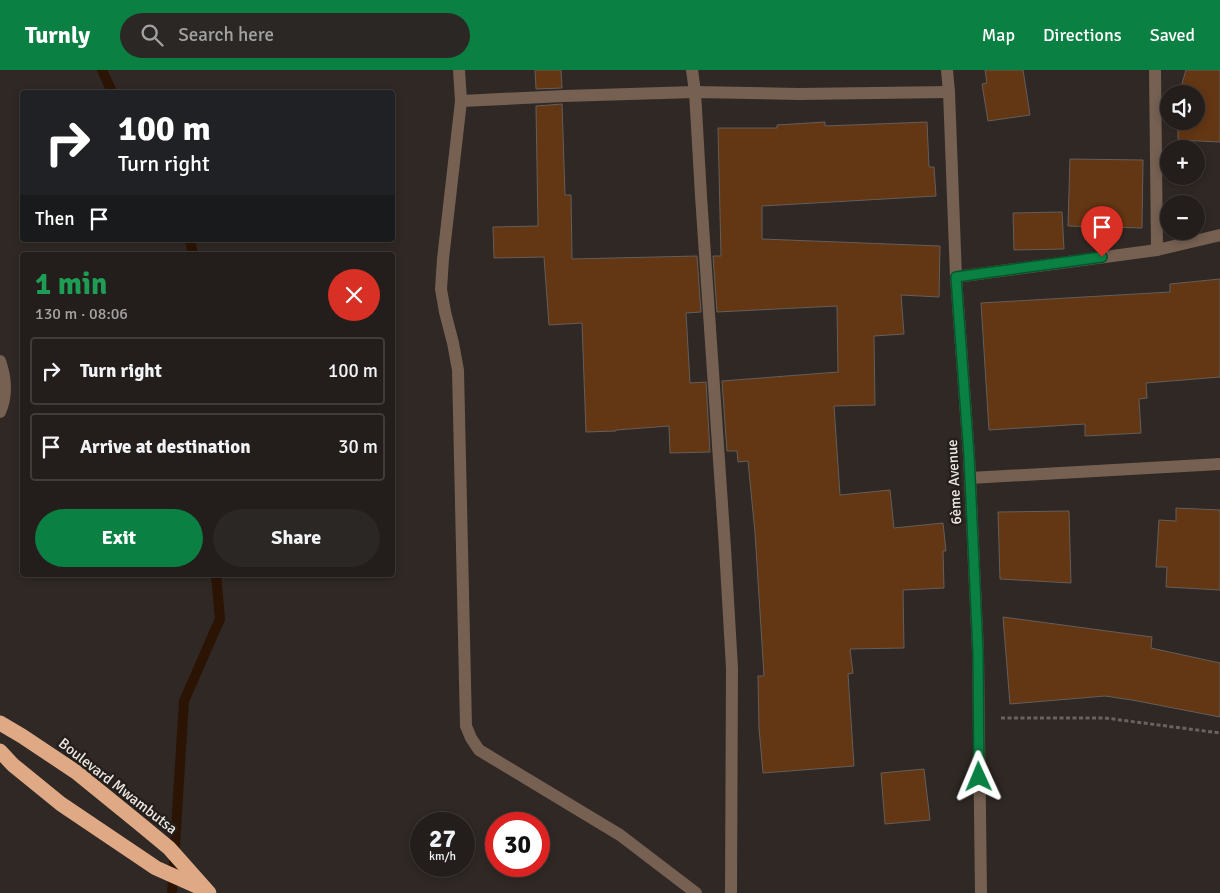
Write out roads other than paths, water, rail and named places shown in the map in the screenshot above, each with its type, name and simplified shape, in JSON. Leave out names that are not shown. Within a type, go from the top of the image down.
[{"type":"highway","name":"Boulevard Mwambutsa","points":[[0,723],[76,772],[169,848],[207,891]]},
{"type":"highway","name":"Boulevard Mwambutsa","points":[[0,750],[13,765],[69,809],[156,868],[207,891]]},
{"type":"street","points":[[459,70],[461,101],[441,289],[458,370],[466,726],[479,750],[620,835],[696,893]]},
{"type":"street","points":[[692,70],[695,92],[732,668],[731,893]]},
{"type":"street","name":"6ème Avenue","points":[[947,70],[956,277],[970,478],[978,652],[981,893]]},
{"type":"street","points":[[1155,70],[1157,250]]},
{"type":"street","points":[[461,101],[695,92],[799,94],[949,92]]},
{"type":"street","points":[[956,277],[1157,250],[1220,235]]},
{"type":"street","points":[[0,361],[5,384],[4,402],[0,412]]},
{"type":"street","points":[[970,478],[1220,464]]},
{"type":"waterway","points":[[102,70],[111,90]]},
{"type":"waterway","points":[[190,242],[192,252]]},
{"type":"waterway","points":[[172,893],[184,701],[220,619],[216,577]]}]
